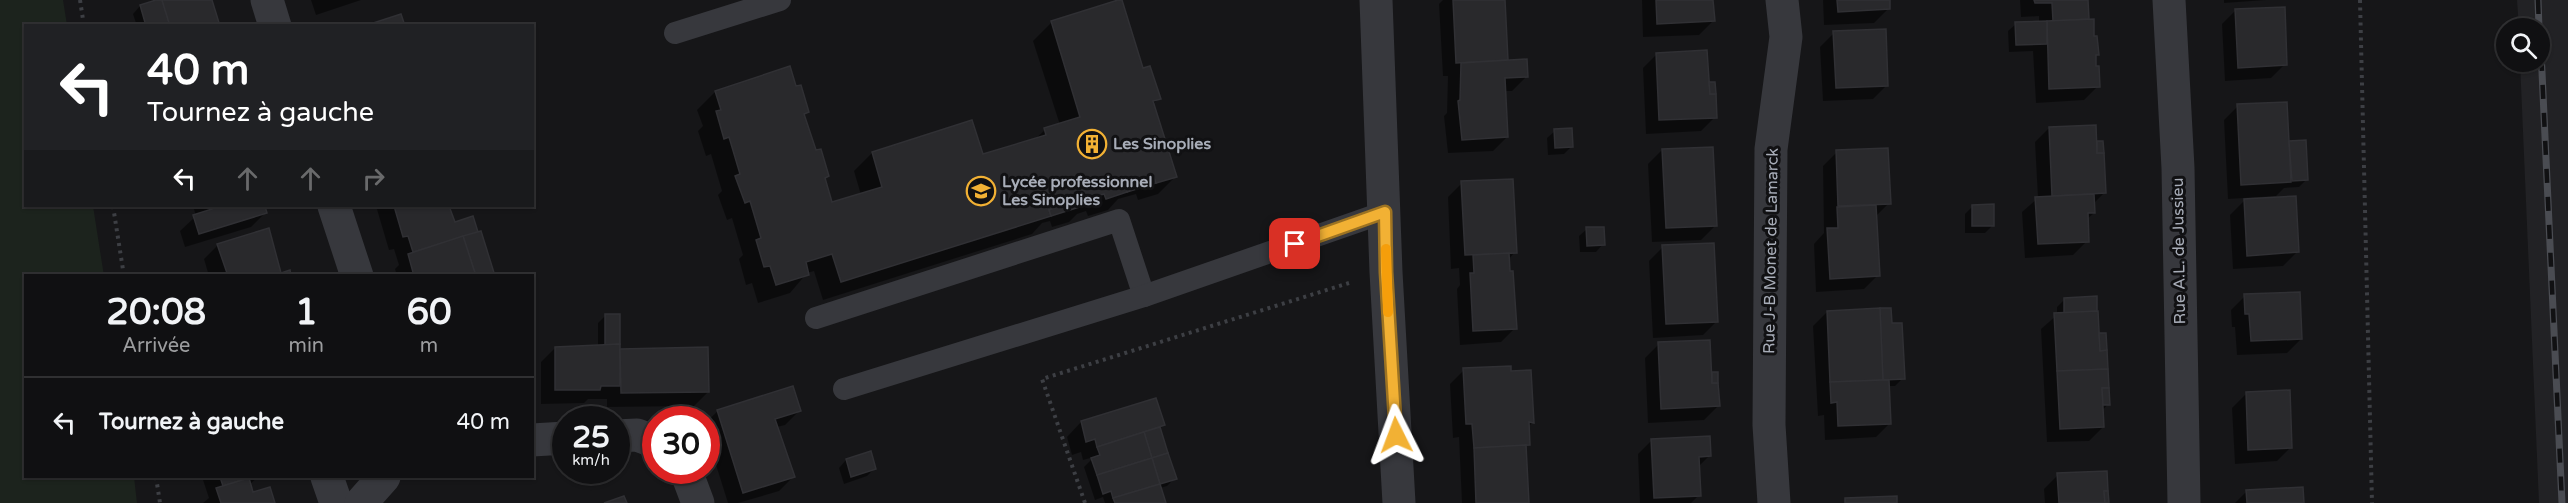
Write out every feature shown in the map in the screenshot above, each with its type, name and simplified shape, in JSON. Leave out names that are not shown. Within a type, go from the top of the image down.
[{"type":"street","points":[[267,0],[274,24]]},
{"type":"street","points":[[1376,0],[1386,272],[1399,503]]},
{"type":"street","name":"Rue J-B Monet de Lamarck","points":[[1774,503],[1769,425],[1771,149],[1786,37],[1782,0]]},
{"type":"street","name":"Rue A.L. de Jussieu","points":[[2169,0],[2178,168],[2184,503]]},
{"type":"street","points":[[334,207],[356,274]]},
{"type":"street","points":[[534,440],[552,439]]},
{"type":"street","points":[[327,478],[336,503]]},
{"type":"street","points":[[361,503],[383,478]]},
{"type":"street","points":[[691,484],[698,503]]},
{"type":"lane","points":[[675,33],[780,0]]},
{"type":"lane","points":[[844,388],[1144,296],[1385,212]]},
{"type":"lane","points":[[816,318],[1119,220],[1144,296]]},
{"type":"path","points":[[80,0],[84,24]]},
{"type":"path","points":[[2360,0],[2372,503]]},
{"type":"path","points":[[112,207],[124,274]]},
{"type":"path","points":[[1085,503],[1042,379],[1386,272]]},
{"type":"path","points":[[156,478],[160,503]]},
{"type":"shaded area","points":[[0,0],[63,0],[67,24],[24,24],[24,207],[93,207],[104,274],[24,274],[24,478],[134,478],[137,503],[0,503]]},
{"type":"shaded area","points":[[2517,0],[2568,0],[2568,503],[2539,503],[2520,72],[2550,72],[2550,18],[2518,18]]},
{"type":"building","points":[[162,0],[169,24],[145,24],[140,5]]},
{"type":"building","points":[[162,0],[212,0],[219,24],[169,24]]},
{"type":"building","name":"Les Sinoplies","points":[[1122,0],[1143,68],[1150,66],[1161,99],[1153,101],[1177,177],[1156,183],[1153,175],[1125,184],[1127,192],[1106,199],[1104,194],[1087,199],[1089,204],[1070,210],[1068,203],[1049,210],[1051,216],[841,282],[832,254],[806,262],[809,275],[776,285],[770,266],[764,267],[756,240],[761,238],[750,201],[745,203],[735,176],[740,174],[729,137],[724,139],[716,111],[721,110],[715,91],[790,66],[796,86],[801,85],[809,112],[804,114],[816,150],[821,149],[829,176],[825,178],[832,202],[882,187],[872,152],[972,120],[983,154],[1046,135],[1044,128],[1080,117],[1051,21]]},
{"type":"building","points":[[1453,0],[1505,0],[1508,60],[1456,63]]},
{"type":"building","points":[[1656,0],[1713,0],[1715,21],[1657,24]]},
{"type":"building","points":[[1837,0],[1890,0],[1890,9],[1838,12]]},
{"type":"building","points":[[2034,0],[2088,0],[2089,19],[2053,21],[2052,3],[2035,3]]},
{"type":"building","points":[[2285,7],[2287,65],[2238,68],[2235,9]]},
{"type":"building","points":[[401,14],[404,24],[370,24]]},
{"type":"building","points":[[2094,19],[2094,36],[2097,36],[2099,55],[2096,55],[2096,66],[2099,66],[2100,87],[2049,89],[2047,21]]},
{"type":"building","points":[[2047,21],[2047,44],[2016,45],[2015,22]]},
{"type":"building","points":[[1886,29],[1888,86],[1836,88],[1833,31]]},
{"type":"building","points":[[1707,50],[1710,94],[1716,94],[1717,118],[1659,120],[1656,53]]},
{"type":"building","points":[[1527,59],[1528,77],[1505,78],[1508,137],[1462,140],[1458,101],[1460,100],[1461,63]]},
{"type":"building","points":[[1709,82],[1715,82],[1716,94],[1710,94]]},
{"type":"building","points":[[2287,102],[2291,182],[2241,185],[2237,104]]},
{"type":"building","points":[[2096,125],[2097,153],[2104,153],[2106,193],[2052,196],[2049,127]]},
{"type":"building","points":[[1572,128],[1573,147],[1555,148],[1554,129]]},
{"type":"building","points":[[2306,140],[2308,180],[2292,181],[2289,141]]},
{"type":"building","points":[[2097,141],[2103,141],[2104,153],[2097,153]]},
{"type":"building","points":[[1713,147],[1717,226],[1666,228],[1662,149]]},
{"type":"building","points":[[1888,148],[1891,204],[1838,206],[1836,150]]},
{"type":"building","points":[[1153,175],[1156,183],[1127,192],[1125,184]]},
{"type":"building","points":[[1513,179],[1517,253],[1465,255],[1461,181]]},
{"type":"building","points":[[2094,194],[2095,213],[2088,213],[2089,242],[2038,244],[2035,197]]},
{"type":"building","points":[[2296,196],[2299,252],[2247,256],[2244,199]]},
{"type":"building","points":[[1068,203],[1070,210],[1051,216],[1049,210]]},
{"type":"building","points":[[1994,204],[1994,226],[1972,226],[1972,205]]},
{"type":"building","points":[[1876,205],[1880,276],[1830,279],[1827,228],[1838,228],[1837,207]]},
{"type":"building","points":[[211,207],[265,207],[267,213],[199,234],[193,215],[212,209]]},
{"type":"building","points":[[394,207],[449,207],[455,222],[473,216],[478,232],[413,252],[408,236],[403,237]]},
{"type":"building","points":[[1586,227],[1604,227],[1605,245],[1587,246]]},
{"type":"building","points":[[269,228],[281,273],[290,270],[291,274],[227,274],[217,244]]},
{"type":"building","points":[[481,231],[494,274],[475,274],[463,236]]},
{"type":"building","points":[[463,236],[475,274],[413,274],[408,254]]},
{"type":"building","points":[[1714,243],[1718,322],[1666,324],[1662,245]]},
{"type":"building","points":[[1509,253],[1510,271],[1513,271],[1517,329],[1473,331],[1470,273],[1474,273],[1473,255]]},
{"type":"building","points":[[2300,292],[2302,339],[2251,341],[2249,314],[2245,314],[2244,294]]},
{"type":"building","points":[[2097,296],[2097,311],[2064,313],[2064,298]]},
{"type":"building","points":[[1880,308],[1891,308],[1892,323],[1902,323],[1905,379],[1883,380]]},
{"type":"building","points":[[1880,308],[1883,380],[1830,382],[1827,311]]},
{"type":"building","points":[[2098,311],[2100,351],[2107,350],[2108,369],[2057,371],[2054,313]]},
{"type":"building","points":[[605,314],[620,314],[620,344],[605,345]]},
{"type":"building","points":[[2099,333],[2106,333],[2107,350],[2100,351]]},
{"type":"building","points":[[1710,340],[1712,383],[1718,383],[1720,406],[1661,409],[1658,342]]},
{"type":"building","points":[[620,344],[620,386],[601,386],[600,390],[555,390],[555,347]]},
{"type":"building","points":[[708,347],[709,392],[621,393],[620,349]]},
{"type":"building","points":[[1511,366],[1511,371],[1531,370],[1534,423],[1529,422],[1530,445],[1474,448],[1472,424],[1466,424],[1463,368]]},
{"type":"building","points":[[2108,369],[2109,388],[2102,388],[2104,427],[2060,429],[2057,371]]},
{"type":"building","points":[[1712,372],[1718,372],[1718,383],[1712,383]]},
{"type":"building","points":[[1889,380],[1891,424],[1838,426],[1837,402],[1831,403],[1830,382]]},
{"type":"building","points":[[793,386],[801,411],[775,419],[795,477],[743,493],[720,420],[720,409]]},
{"type":"building","points":[[2102,388],[2109,388],[2110,405],[2103,405]]},
{"type":"building","points":[[2290,390],[2292,448],[2248,450],[2246,392]]},
{"type":"building","points":[[1156,398],[1165,425],[1097,447],[1095,439],[1086,442],[1081,421]]},
{"type":"building","points":[[1160,427],[1168,453],[1152,458],[1144,432]]},
{"type":"building","points":[[1144,432],[1152,458],[1097,475],[1091,458],[1100,455],[1097,447]]},
{"type":"building","points":[[1710,436],[1711,456],[1699,457],[1701,496],[1654,498],[1651,439]]},
{"type":"building","points":[[1526,445],[1529,503],[1476,503],[1474,448]]},
{"type":"building","points":[[871,451],[876,469],[851,477],[846,459]]},
{"type":"building","points":[[1168,453],[1177,479],[1160,484],[1152,458]]},
{"type":"building","points":[[1152,458],[1160,484],[1113,498],[1111,491],[1103,494],[1097,475]]},
{"type":"building","points":[[2107,471],[2108,491],[2104,491],[2105,503],[2059,503],[2057,473]]},
{"type":"building","points":[[220,478],[248,478],[223,486]]},
{"type":"building","points":[[249,478],[253,492],[270,487],[275,503],[221,503],[216,488]]},
{"type":"building","points":[[1160,484],[1166,503],[1115,503],[1113,498]]},
{"type":"building","points":[[2303,487],[2304,503],[2247,503],[2246,490]]},
{"type":"building","points":[[2104,491],[2108,491],[2109,503],[2105,503]]},
{"type":"building","points":[[624,496],[627,503],[604,503]]},
{"type":"building","points":[[1897,496],[1897,503],[1845,503],[1845,498]]},
{"type":"railway","points":[[2538,0],[2539,18]]},
{"type":"railway","points":[[2542,72],[2562,503]]},
{"type":"slow traffic","points":[[1386,249],[1388,312]]},
{"type":"place","name":"Les Sinoplies","points":[[1092,144]]},
{"type":"place","name":"Lycée professionnel Les Sinoplies","points":[[981,191]]},
{"type":"route","points":[[1295,244],[1385,212],[1386,272],[1396,435]]}]
